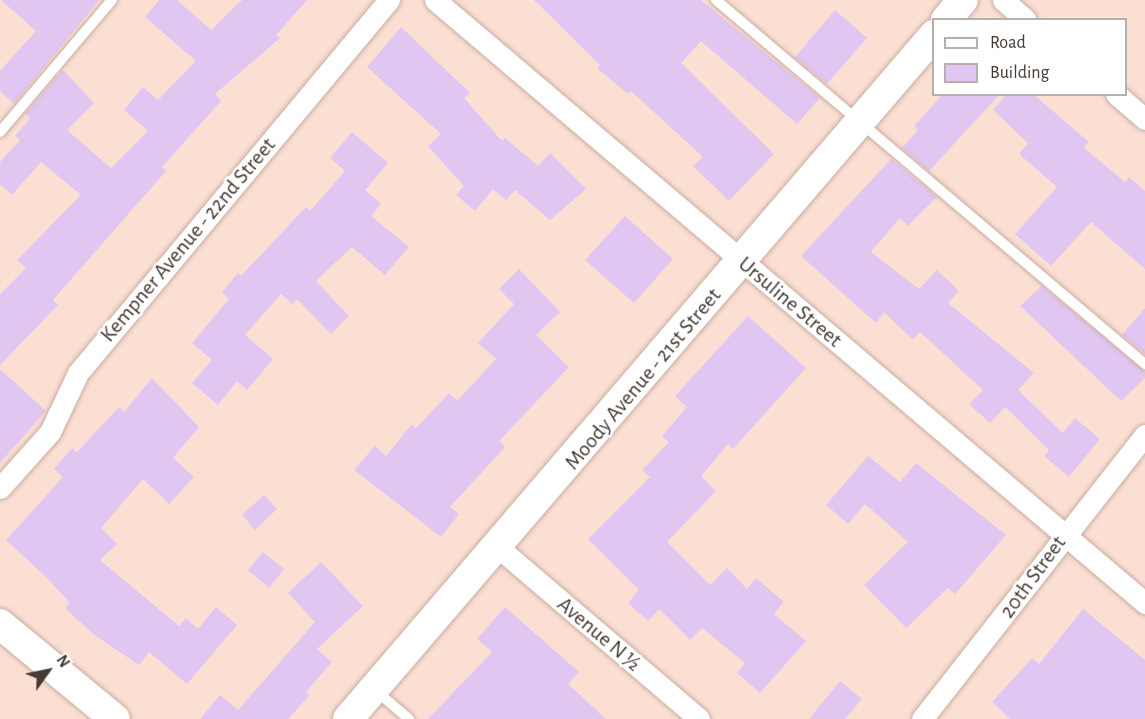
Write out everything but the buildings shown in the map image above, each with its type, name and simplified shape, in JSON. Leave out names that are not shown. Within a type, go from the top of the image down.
[{"type":"main road","points":[[948,18],[963,0]]},
{"type":"main road","name":"Moody Avenue - 21st Street","points":[[348,719],[499,548],[932,36]]},
{"type":"main road","points":[[0,624],[115,719]]},
{"type":"street","name":"Kempner Avenue - 22nd Street","points":[[0,488],[50,432],[78,373],[389,0]]},
{"type":"street","name":"Ursuline Street","points":[[435,0],[1145,603]]},
{"type":"street","points":[[1003,0],[1024,18]]},
{"type":"street","points":[[1118,96],[1145,119]]},
{"type":"street","name":"20th Street","points":[[922,719],[1003,620],[1063,534],[1145,435]]},
{"type":"street","name":"Avenue N ½","points":[[499,548],[699,719]]},
{"type":"lane","points":[[0,132],[112,0]]},
{"type":"lane","points":[[716,0],[1145,364]]},
{"type":"lane","points":[[374,689],[410,719]]}]
